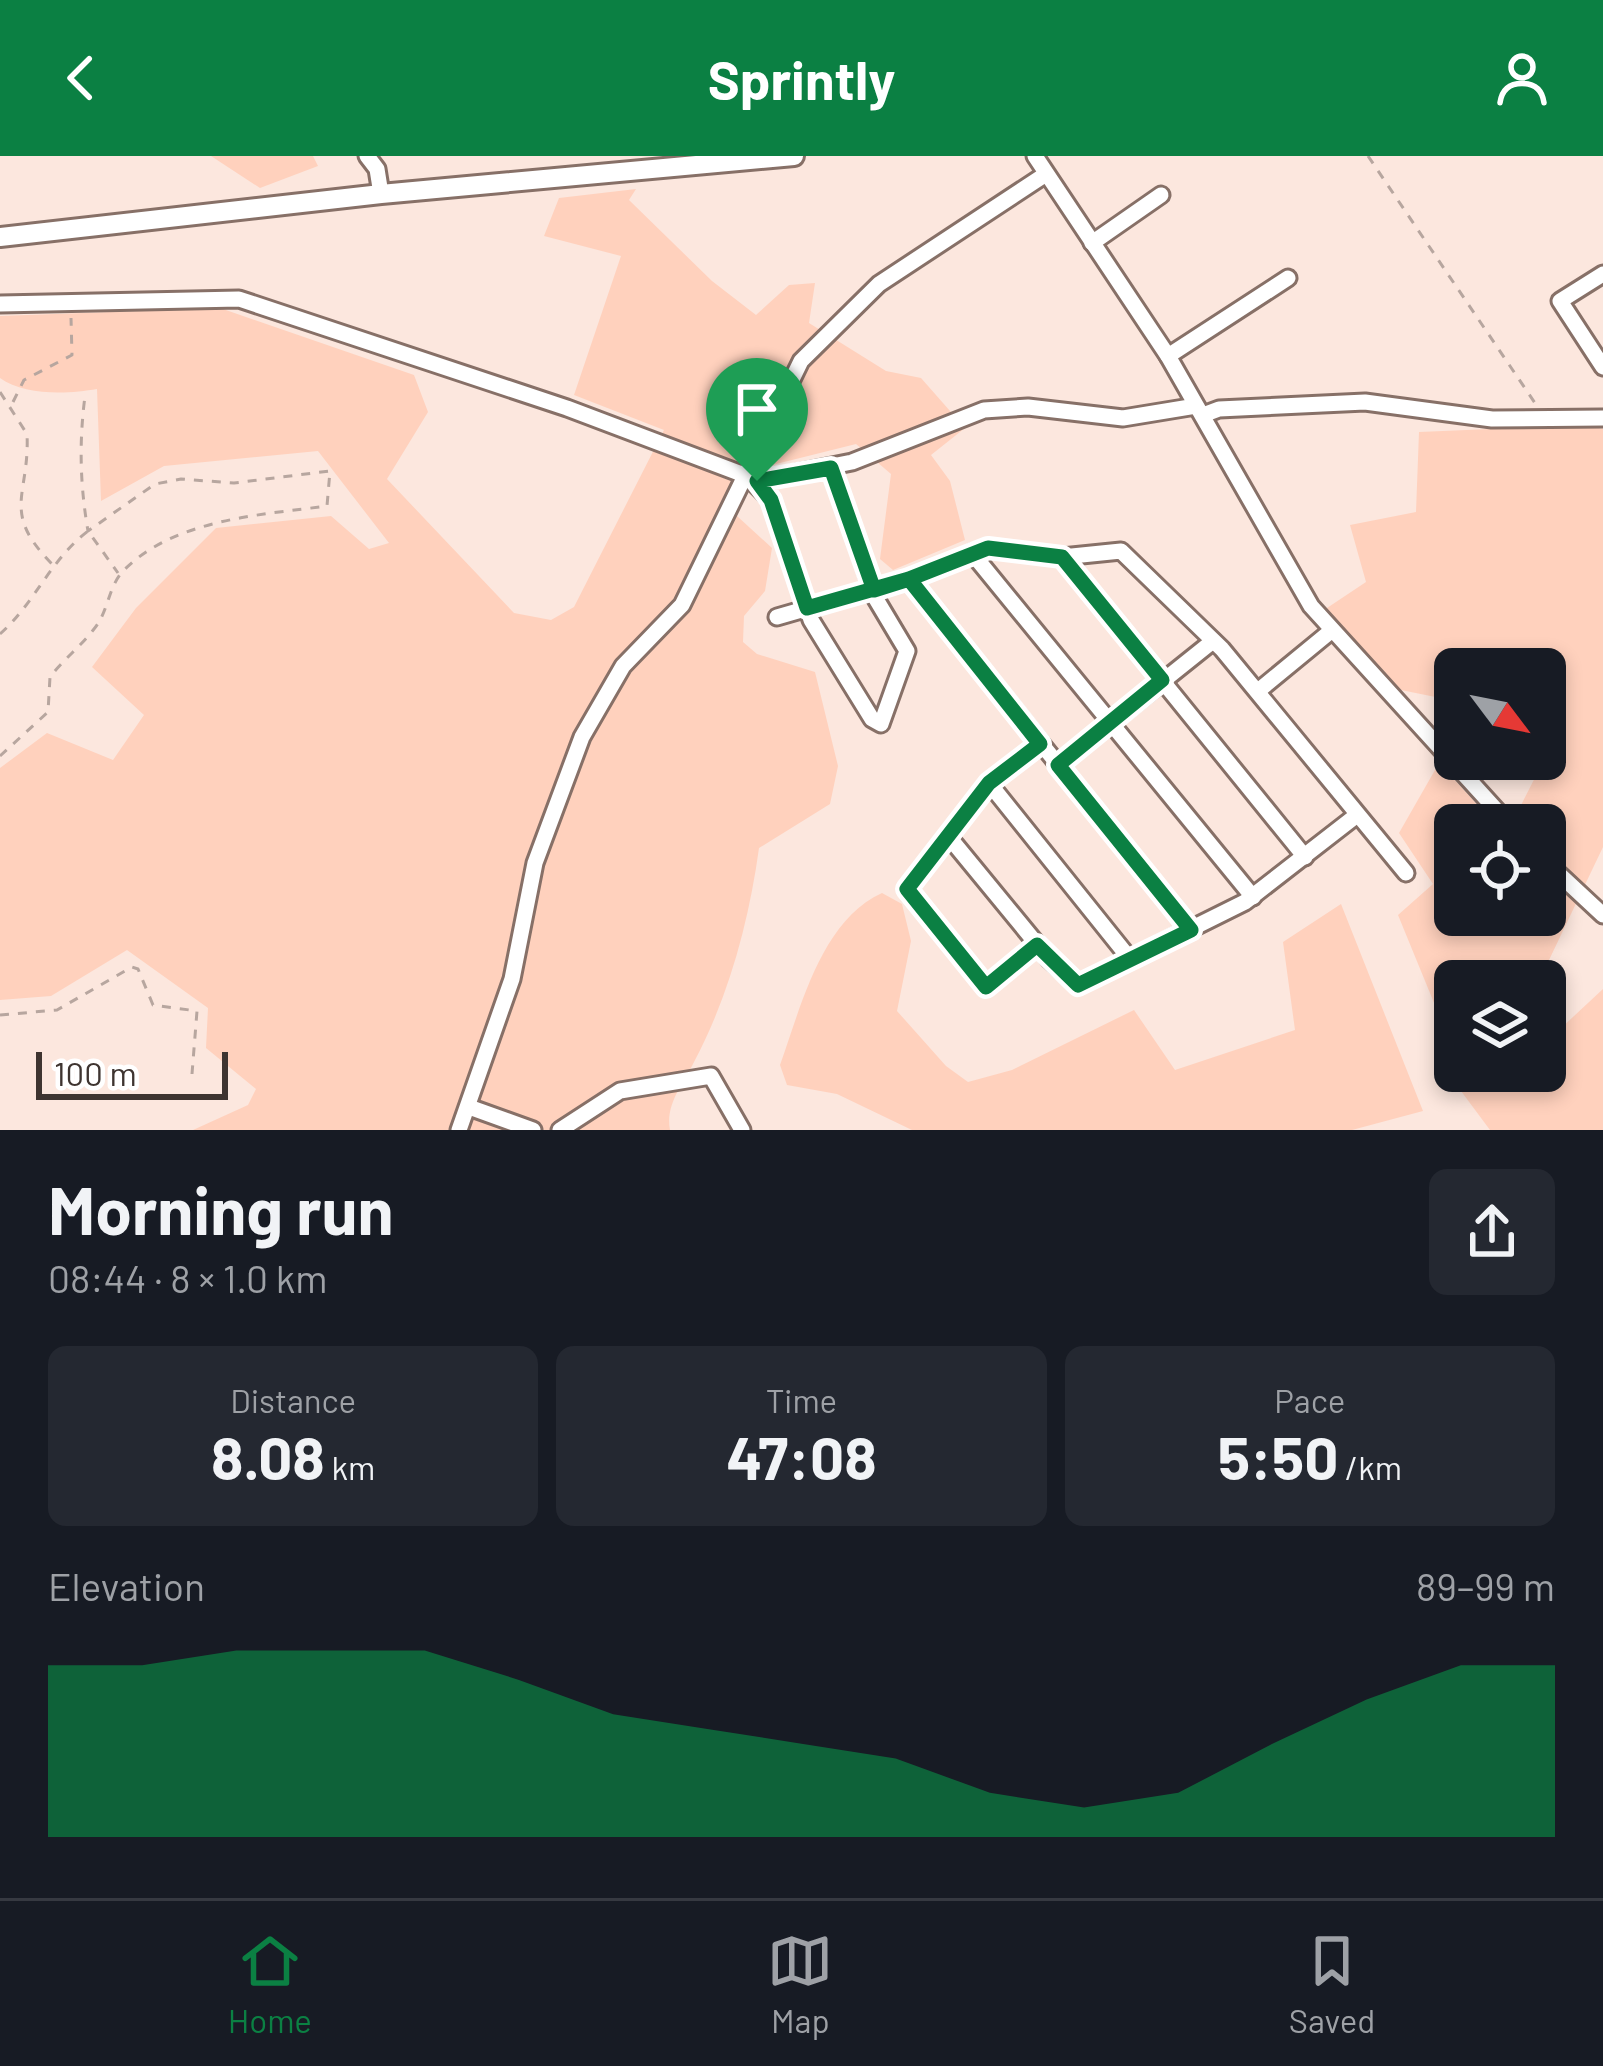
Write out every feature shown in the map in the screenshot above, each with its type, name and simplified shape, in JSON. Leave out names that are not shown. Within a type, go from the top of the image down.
[{"type":"street","points":[[367,156],[377,170],[381,194]]},
{"type":"street","points":[[0,237],[381,194],[794,156]]},
{"type":"street","points":[[1035,156],[1168,356],[1304,594],[1331,631],[1491,804]]},
{"type":"street","points":[[459,1130],[512,979],[535,863],[582,737],[623,666],[682,605],[752,478],[785,388],[819,339],[879,284],[1046,173]]},
{"type":"street","points":[[1092,243],[1162,195]]},
{"type":"street","points":[[1603,274],[1560,302],[1603,367]]},
{"type":"street","points":[[1168,356],[1288,278]]},
{"type":"street","points":[[0,304],[70,298],[239,298],[567,408],[752,478],[831,468],[984,410],[1028,407],[1123,418],[1365,402],[1437,415],[1603,418]]},
{"type":"street","points":[[752,478],[771,500],[807,608],[872,718],[881,724],[907,651],[874,590],[831,468]]},
{"type":"street","points":[[777,617],[1000,547],[1062,557],[1121,551],[1213,640],[1406,874]]},
{"type":"street","points":[[972,553],[1253,897]]},
{"type":"street","points":[[1062,557],[1305,857]]},
{"type":"street","points":[[909,579],[1191,930]]},
{"type":"street","points":[[1258,691],[1331,631]]},
{"type":"street","points":[[1058,765],[1213,640]]},
{"type":"street","points":[[1037,945],[986,987],[907,889],[989,783],[1040,744]]},
{"type":"street","points":[[989,783],[1130,958]]},
{"type":"street","points":[[949,837],[1037,945],[1078,985],[1253,897],[1357,815]]},
{"type":"street","points":[[1566,881],[1603,915]]},
{"type":"street","points":[[560,1130],[620,1091],[711,1076],[742,1130]]},
{"type":"street","points":[[469,1107],[533,1130]]},
{"type":"path","points":[[1368,156],[1546,419]]},
{"type":"path","points":[[11,405],[25,380],[72,355],[70,298]]},
{"type":"path","points":[[0,392],[27,434],[17,504],[20,523],[52,564]]},
{"type":"path","points":[[85,396],[80,437],[86,459],[81,472],[88,530],[119,574]]},
{"type":"path","points":[[0,634],[18,618],[52,564],[88,530],[155,484],[181,478],[235,483],[330,471],[327,506],[232,518],[186,533],[119,574],[95,628],[50,677],[48,712],[0,756]]},
{"type":"path","points":[[0,1015],[57,1010],[132,967],[138,969],[153,1005],[197,1011],[192,1074]]},
{"type":"shaded area","points":[[211,156],[313,156],[318,166],[260,188]]},
{"type":"shaded area","points":[[636,189],[629,200],[712,281],[756,315],[789,285],[815,283],[809,323],[886,371],[921,378],[965,428],[931,455],[950,481],[965,540],[893,570],[880,559],[891,474],[856,444],[768,466],[745,457],[725,505],[772,548],[765,591],[744,616],[743,642],[757,654],[815,672],[838,766],[830,804],[759,848],[736,958],[718,1011],[672,1103],[670,1130],[193,1130],[248,1105],[256,1089],[206,1048],[208,1008],[127,950],[51,996],[0,1000],[0,768],[47,733],[113,760],[144,715],[92,667],[136,608],[216,528],[331,516],[369,549],[389,543],[318,451],[164,466],[101,501],[97,389],[34,391],[0,378],[0,316],[220,308],[414,375],[428,412],[387,479],[514,613],[551,620],[574,607],[664,430],[574,395],[621,256],[544,236],[559,198]]},
{"type":"shaded area","points":[[1586,425],[1603,429],[1603,847],[1566,924],[1566,804],[1522,804],[1534,780],[1566,780],[1566,648],[1434,648],[1434,697],[1401,690],[1324,610],[1366,582],[1350,525],[1416,512],[1419,432]]},
{"type":"shaded area","points":[[1434,772],[1434,780],[1455,780],[1477,804],[1434,804],[1434,936],[1560,936],[1549,960],[1434,960],[1434,1003],[1398,915],[1433,884],[1399,833]]},
{"type":"shaded area","points":[[882,893],[902,904],[911,941],[897,1011],[946,1066],[968,1082],[1012,1070],[1134,1010],[1175,1070],[1295,1030],[1283,942],[1341,904],[1423,1111],[1352,1130],[912,1130],[837,1094],[787,1085],[780,1065],[816,968],[843,924]]},
{"type":"shaded area","points":[[1603,989],[1603,1130],[1490,1130],[1462,1092],[1566,1092],[1566,1023]]},
{"type":"route","points":[[757,481],[771,500],[807,608],[874,590],[909,579],[988,548],[1062,557],[1162,680],[1058,765],[1191,930],[1078,985],[1037,945],[986,987],[907,889],[989,783],[1040,744],[909,579],[874,590],[831,468],[757,481]]}]
